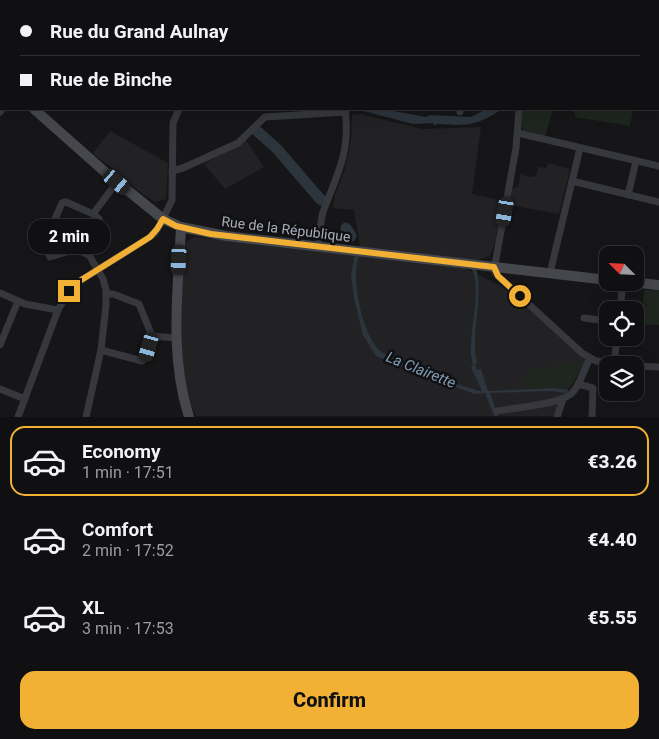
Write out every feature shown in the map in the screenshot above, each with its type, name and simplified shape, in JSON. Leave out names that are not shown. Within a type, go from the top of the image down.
[{"type":"street","name":"Rue de la République","points":[[35,110],[117,182],[163,219],[178,227],[218,235],[599,279]]},
{"type":"street","points":[[18,416],[58,310],[69,291],[78,282],[150,237],[163,219],[172,200],[172,123],[178,110]]},
{"type":"street","points":[[519,110],[518,133],[494,267],[498,276],[568,340],[590,358],[599,362]]},
{"type":"street","points":[[172,171],[182,169],[238,143],[265,117],[346,111],[343,160],[323,213],[318,247]]},
{"type":"street","points":[[518,133],[659,166]]},
{"type":"street","points":[[550,273],[580,148]]},
{"type":"street","points":[[628,195],[636,161]]},
{"type":"street","points":[[572,181],[659,202]]},
{"type":"street","points":[[93,214],[117,182]]},
{"type":"street","points":[[72,248],[70,251],[50,257],[44,243],[62,203],[66,202],[93,214],[99,219],[100,230],[89,254]]},
{"type":"street","points":[[178,227],[175,338],[179,375],[189,416]]},
{"type":"street","points":[[47,237],[89,254],[103,280],[106,305],[101,350],[86,416]]},
{"type":"street","points":[[644,283],[659,285]]},
{"type":"street","points":[[0,293],[18,301],[58,310]]},
{"type":"street","points":[[101,350],[142,361],[145,360],[152,336],[139,304],[113,294],[106,294]]},
{"type":"street","points":[[0,345],[18,301]]},
{"type":"street","points":[[584,318],[599,320]]},
{"type":"street","points":[[152,336],[175,338]]},
{"type":"street","points":[[496,411],[563,399],[572,394],[590,358]]},
{"type":"street","points":[[644,366],[659,367]]},
{"type":"street","points":[[578,384],[594,388],[592,416]]},
{"type":"street","points":[[0,389],[25,399]]},
{"type":"street","points":[[557,416],[563,399]]},
{"type":"shaded area","points":[[360,110],[388,110],[426,117],[430,115],[471,117],[485,110],[500,110],[486,119],[471,124],[413,124]]},
{"type":"shaded area","points":[[522,110],[553,110],[545,137],[524,131],[521,127]]},
{"type":"shaded area","points":[[566,110],[633,110],[630,126],[575,117],[575,112]]},
{"type":"shaded area","points":[[360,114],[423,129],[481,127],[472,194],[503,201],[494,246],[490,256],[474,261],[360,247],[354,210],[333,208],[351,141],[352,115]]},
{"type":"shaded area","points":[[110,131],[168,163],[166,199],[155,202],[93,153]]},
{"type":"shaded area","points":[[246,140],[264,167],[225,189],[204,164]]},
{"type":"shaded area","points":[[548,163],[570,169],[559,214],[510,205],[512,188],[518,187],[521,173],[528,177],[536,176],[538,167],[546,168]]},
{"type":"shaded area","points":[[194,237],[464,268],[501,286],[590,358],[568,390],[557,416],[196,416],[190,403],[183,376],[180,331],[185,243]]},
{"type":"shaded area","points":[[355,255],[359,255],[356,277],[359,304],[363,318],[373,342],[385,354],[429,374],[482,391],[471,367],[473,365],[471,348],[476,284],[471,268],[476,268],[479,292],[475,339],[477,363],[475,365],[477,370],[481,369],[488,391],[555,388],[568,391],[566,393],[550,391],[490,393],[498,416],[494,416],[485,393],[475,394],[376,356],[363,335],[354,298],[351,274]]},
{"type":"shaded area","points":[[644,290],[659,290],[659,325],[646,325],[644,322]]},
{"type":"shaded area","points":[[559,362],[584,364],[567,391],[559,388],[526,389],[525,384],[522,384],[530,369],[554,369]]},
{"type":"waterway","name":"La Clairette","points":[[256,130],[277,149],[321,200]]},
{"type":"waterway","name":"La Clairette","points":[[346,228],[351,236]]},
{"type":"route","points":[[69,291],[78,282],[150,237],[163,219],[176,226],[203,233],[494,267],[498,276],[520,296]]}]
